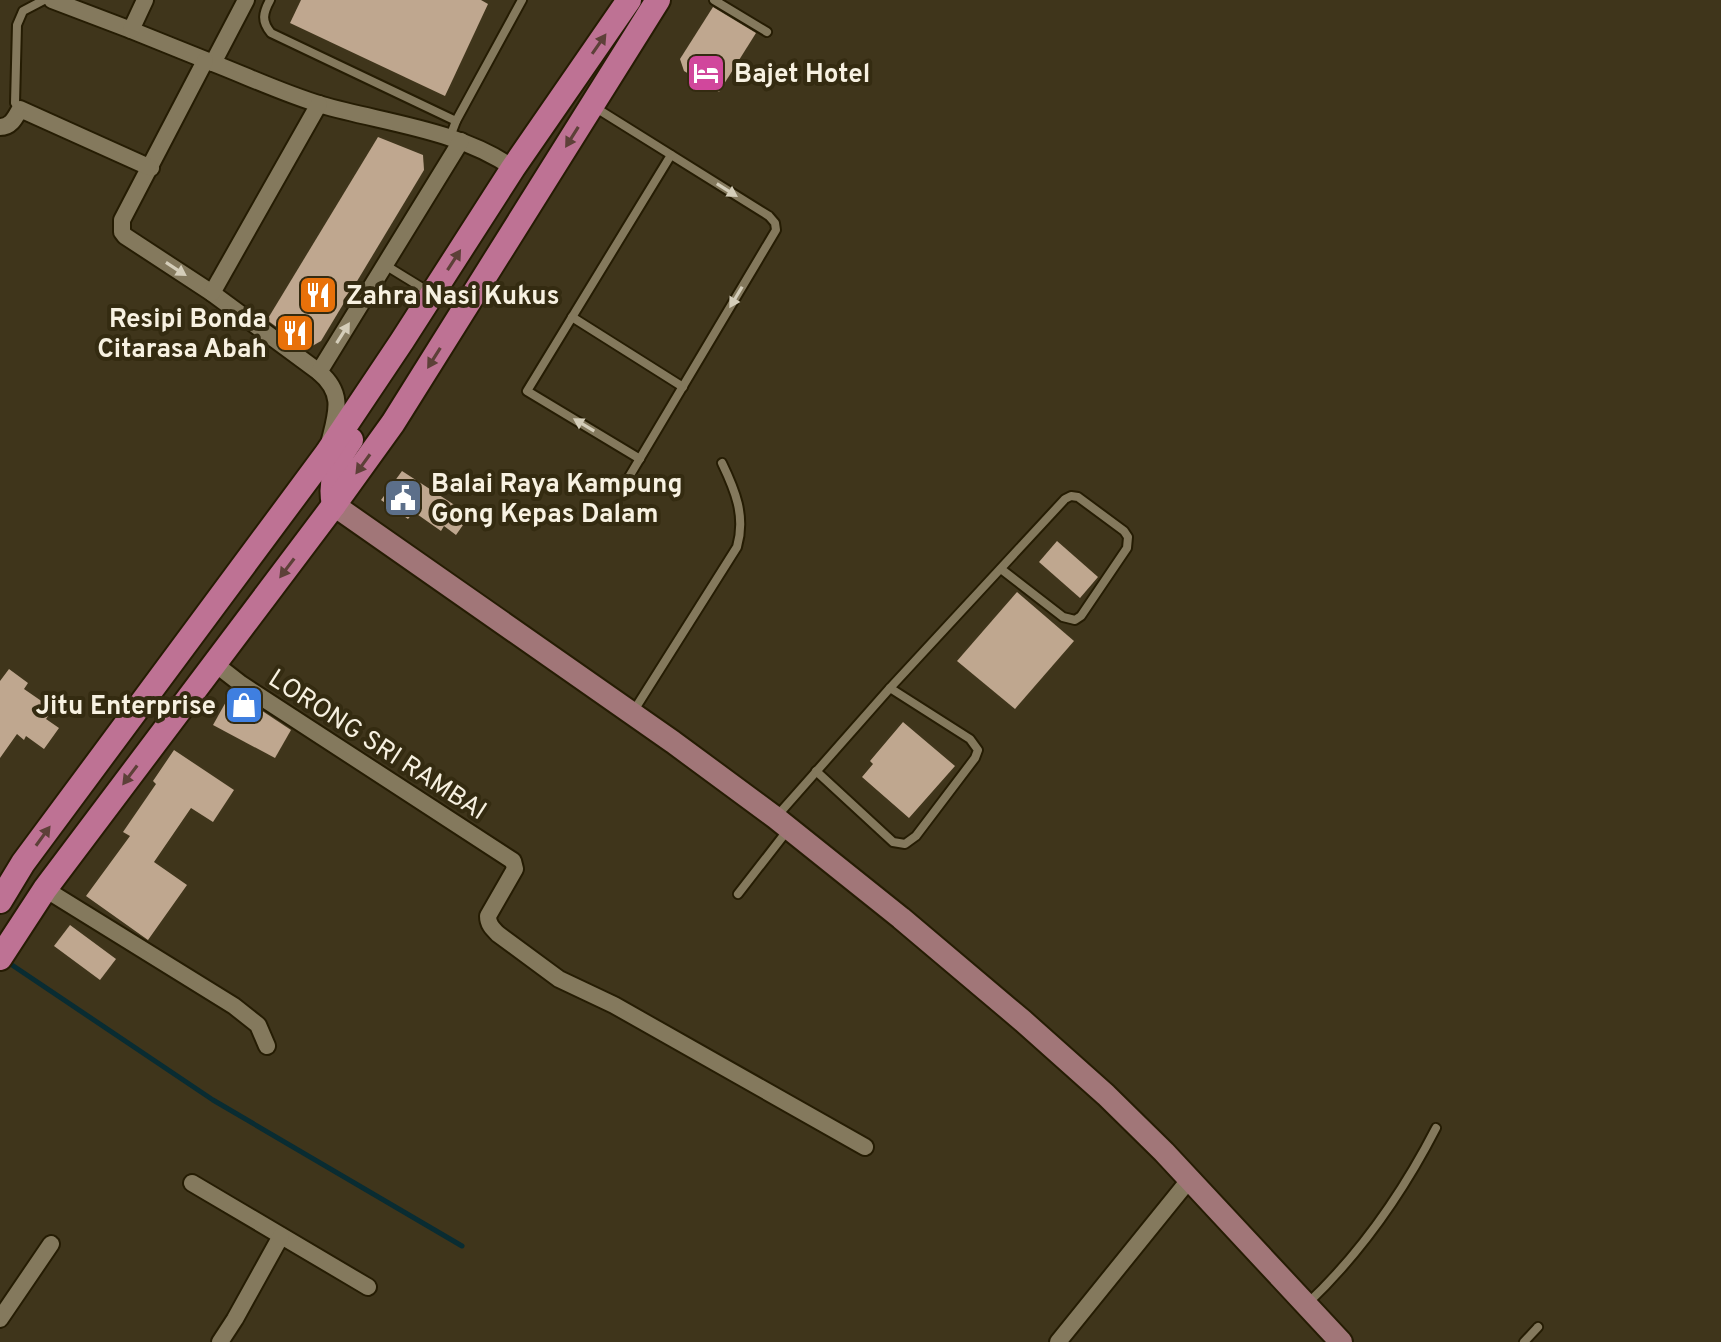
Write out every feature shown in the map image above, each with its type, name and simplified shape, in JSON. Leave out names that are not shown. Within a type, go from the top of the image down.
[{"type":"main road","points":[[0,901],[23,863],[327,453],[513,168],[629,0]]},
{"type":"main road","points":[[0,958],[48,885],[393,423],[658,0]]},
{"type":"main road","points":[[334,505],[334,475],[345,447],[396,371],[402,341]]},
{"type":"main road","points":[[200,624],[234,596],[300,516],[312,509],[334,505],[633,713],[782,823],[901,918],[1106,1095],[1306,1305],[1333,1339]]},
{"type":"main road","points":[[23,863],[48,885]]},
{"type":"street","points":[[52,0],[319,104],[456,139],[480,148],[513,168]]},
{"type":"street","points":[[131,30],[145,0]]},
{"type":"street","points":[[246,0],[122,220],[122,232],[212,293],[329,380],[334,388],[338,409],[327,453]]},
{"type":"street","points":[[212,293],[319,104]]},
{"type":"street","points":[[0,127],[8,127],[20,109],[151,168]]},
{"type":"street","points":[[319,372],[385,265],[456,139]]},
{"type":"street","name":"LORONG SRI RAMBAI","points":[[214,663],[241,684],[513,861],[515,869],[488,916],[491,928],[548,972],[614,1005],[865,1147]]},
{"type":"street","points":[[48,885],[242,1012],[258,1025],[267,1046]]},
{"type":"street","points":[[1058,1342],[1189,1180]]},
{"type":"street","points":[[192,1183],[368,1287]]},
{"type":"street","points":[[220,1342],[281,1236]]},
{"type":"street","points":[[0,1319],[51,1244]]},
{"type":"lane","points":[[20,109],[15,103],[17,25],[23,11],[44,0]]},
{"type":"lane","points":[[270,0],[263,17],[271,33],[456,121]]},
{"type":"lane","points":[[456,139],[456,121],[522,0]]},
{"type":"lane","points":[[714,0],[767,32]]},
{"type":"lane","points":[[592,105],[769,216],[776,230],[623,487]]},
{"type":"lane","points":[[640,459],[527,391],[671,155]]},
{"type":"lane","points":[[385,265],[432,294]]},
{"type":"lane","points":[[572,317],[683,387]]},
{"type":"lane","points":[[633,713],[737,547],[741,511],[722,463]]},
{"type":"lane","points":[[738,894],[816,771],[1065,499],[1078,497],[1128,537],[1127,548],[1081,616],[1075,620],[1063,617],[1001,569]]},
{"type":"lane","points":[[816,771],[893,842],[905,844],[916,836],[978,750],[970,739],[890,688]]},
{"type":"lane","points":[[1306,1305],[1345,1264],[1386,1213],[1416,1167],[1436,1128]]},
{"type":"lane","points":[[1524,1342],[1538,1327]]},
{"type":"building","points":[[301,0],[481,0],[488,4],[445,96],[290,23]]},
{"type":"building","points":[[713,7],[756,33],[719,92],[684,71],[680,59]]},
{"type":"building","points":[[378,137],[423,155],[424,170],[321,341],[307,349],[267,320]]},
{"type":"building","points":[[402,471],[470,515],[456,535],[444,526],[441,531],[414,512],[408,519],[381,500]]},
{"type":"building","points":[[1057,541],[1098,577],[1080,598],[1039,562]]},
{"type":"building","points":[[1017,592],[1074,641],[1015,709],[957,661]]},
{"type":"building","points":[[9,669],[28,683],[24,689],[53,709],[46,719],[59,728],[44,749],[26,736],[24,740],[17,734],[0,758],[0,681]]},
{"type":"building","name":"Jitu Enterprise","points":[[232,691],[291,730],[275,758],[213,725]]},
{"type":"building","points":[[903,722],[955,766],[909,818],[862,777],[873,764],[870,761]]},
{"type":"building","points":[[174,750],[234,790],[213,822],[191,808],[154,862],[187,885],[148,940],[86,896],[130,836],[123,832],[156,784],[153,781]]},
{"type":"building","points":[[70,925],[116,959],[100,980],[54,946]]},
{"type":"waterway","points":[[12,965],[213,1100],[462,1246]]},
{"type":"place","name":"Bajet Hotel","points":[[706,73]]},
{"type":"place","name":"Zahra Nasi Kukus","points":[[318,295]]},
{"type":"place","name":"Resipi Bonda Citarasa Abah","points":[[295,333]]},
{"type":"place","name":"Balai Raya Kampung Gong Kepas Dalam","points":[[403,498]]},
{"type":"place","name":"Jitu Enterprise","points":[[244,705]]}]
